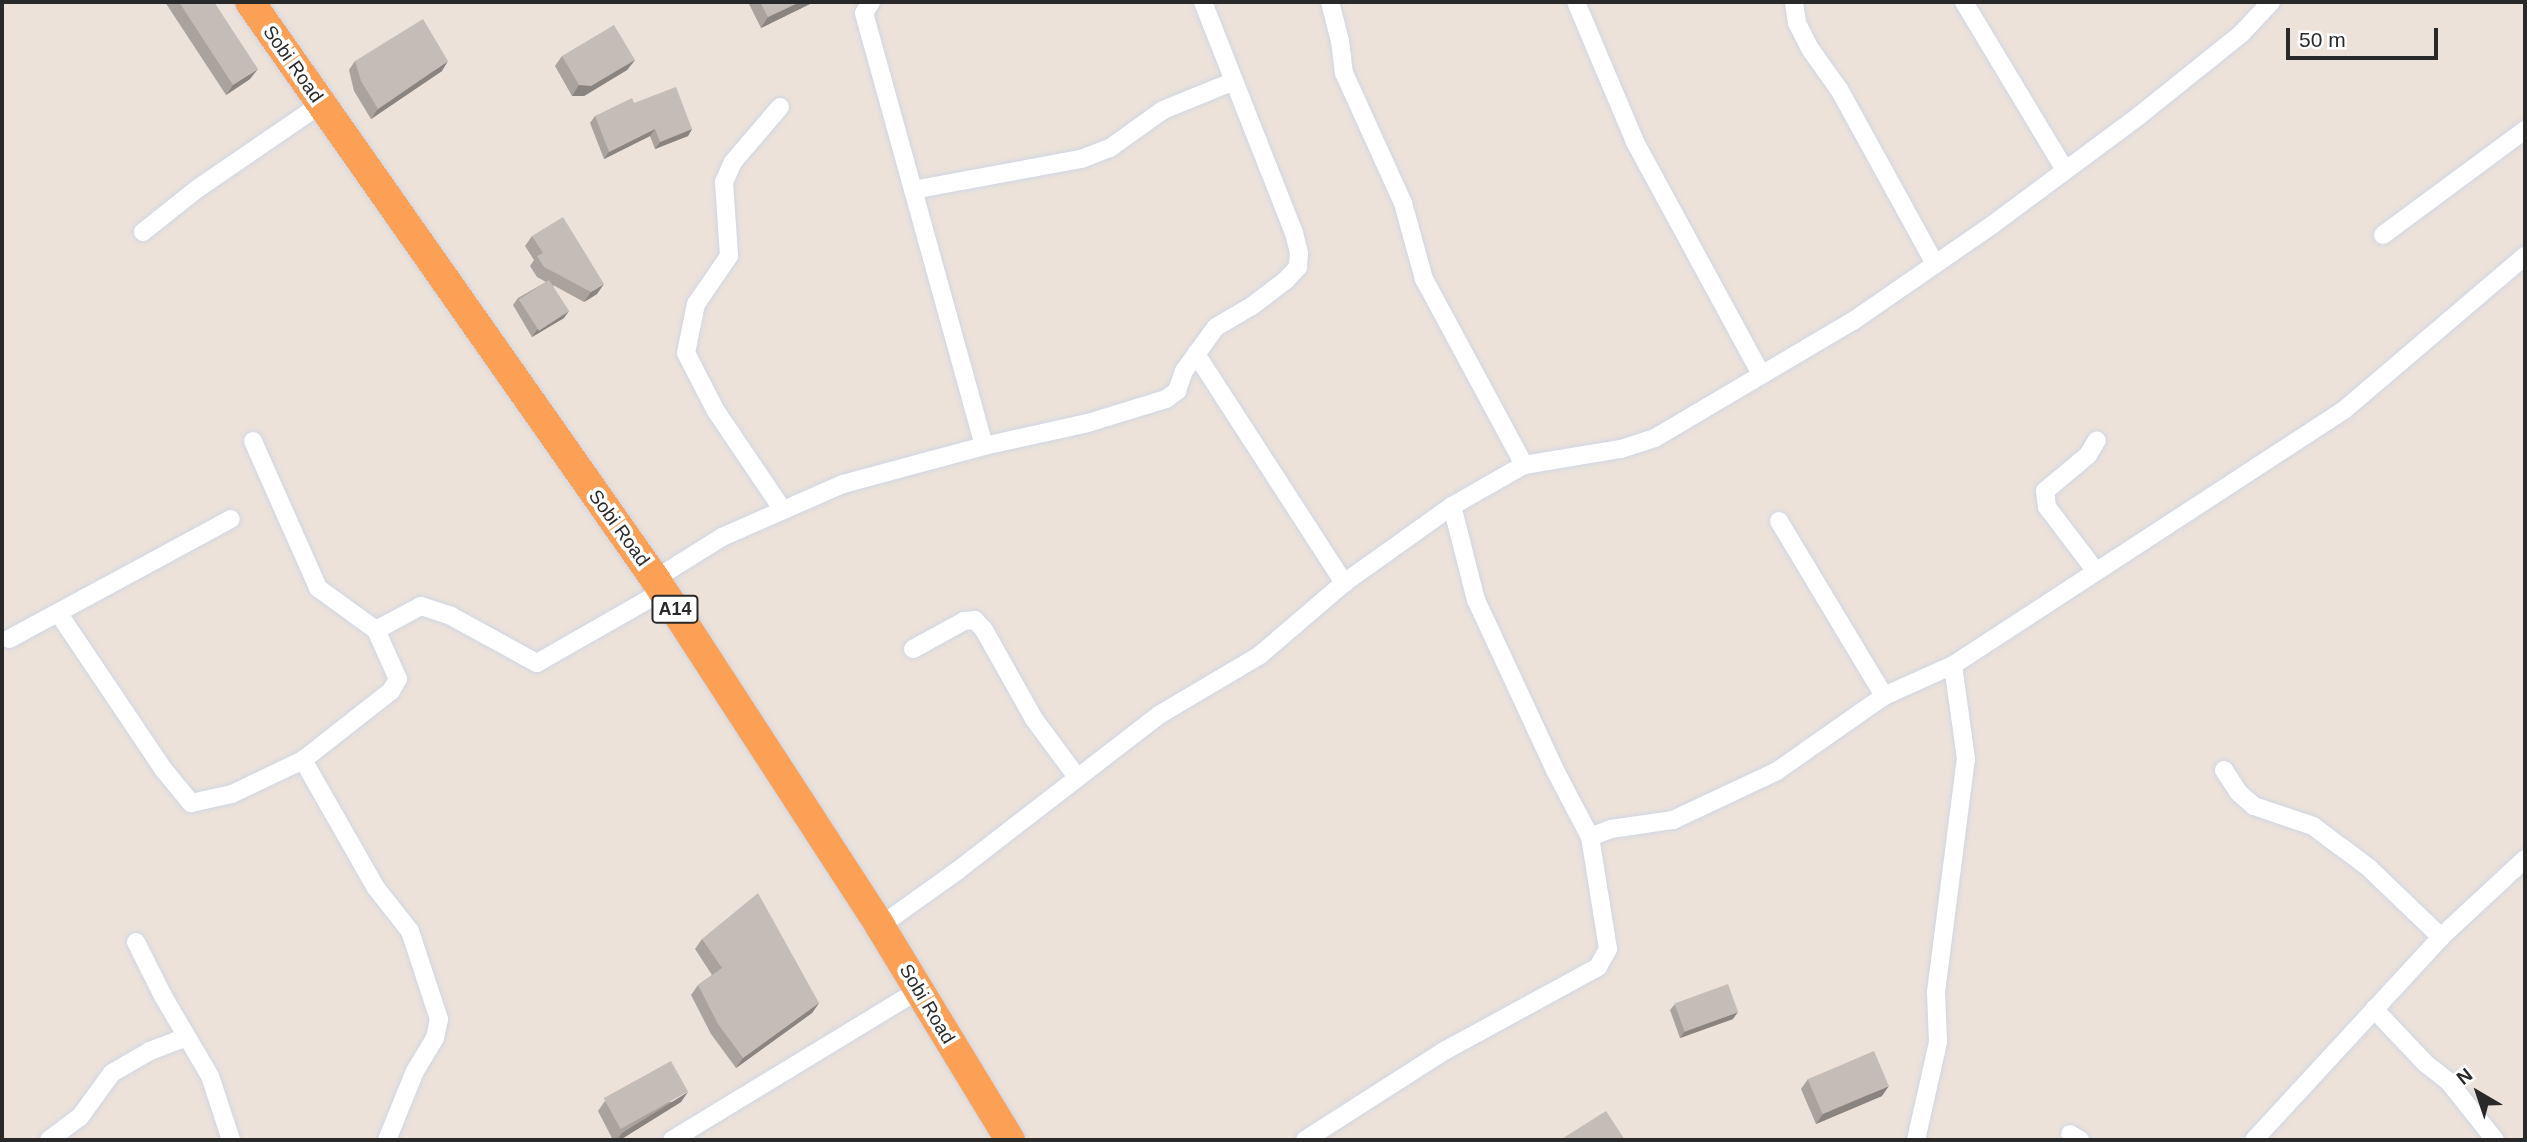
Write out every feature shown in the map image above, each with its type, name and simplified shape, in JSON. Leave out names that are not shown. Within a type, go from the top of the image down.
[{"type":"highway","name":"Sobi Road","points":[[250,2],[659,585],[880,926],[1010,1140]]},
{"type":"street","points":[[871,2],[864,13],[984,446]]},
{"type":"street","points":[[376,630],[421,606],[451,616],[537,663],[659,585],[722,537],[782,509],[842,484],[984,446],[1088,423],[1166,399],[1177,391],[1196,354],[1216,327],[1272,292],[1298,267],[1299,253],[1260,142],[1232,82],[1203,2]]},
{"type":"street","points":[[1330,2],[1340,41],[1344,73],[1403,203],[1424,279],[1524,465]]},
{"type":"street","points":[[1576,2],[1635,142],[1761,374]]},
{"type":"street","points":[[1794,2],[1797,23],[1811,50],[1840,91],[1935,264]]},
{"type":"street","points":[[1964,2],[2064,170]]},
{"type":"street","points":[[880,926],[957,871],[1159,715],[1260,655],[1344,583],[1452,506],[1524,465],[1621,449],[1655,438],[1853,321],[2140,115],[2241,34],[2271,2]]},
{"type":"street","points":[[913,190],[1081,159],[1110,148],[1163,110],[1232,82]]},
{"type":"street","points":[[143,232],[313,92]]},
{"type":"street","points":[[780,107],[733,162],[724,182],[729,256],[696,304],[686,353],[696,379],[782,509]]},
{"type":"street","points":[[2383,235],[2525,130]]},
{"type":"street","points":[[1590,837],[1611,829],[1673,820],[1777,771],[1884,696],[1954,665],[2095,570],[2344,410],[2525,256]]},
{"type":"street","points":[[1196,354],[1344,583]]},
{"type":"street","points":[[2095,570],[2047,507],[2045,491],[2088,455],[2097,440]]},
{"type":"street","points":[[59,614],[164,770],[191,803],[232,794],[303,760],[391,691],[398,679],[376,630],[318,588],[253,441]]},
{"type":"street","points":[[1305,1140],[1446,1050],[1598,967],[1608,949],[1590,837],[1555,771],[1476,600],[1452,506]]},
{"type":"street","points":[[9,639],[231,519]]},
{"type":"street","points":[[1779,521],[1884,696]]},
{"type":"street","points":[[913,649],[964,621],[975,620],[984,630],[1034,719],[1077,776]]},
{"type":"street","points":[[1916,1140],[1938,1042],[1936,992],[1966,759],[1954,665]]},
{"type":"street","points":[[303,760],[376,888],[410,931],[439,1019],[435,1038],[415,1071],[387,1140]]},
{"type":"street","points":[[2224,770],[2239,793],[2254,806],[2313,826],[2370,869],[2441,937]]},
{"type":"street","points":[[2254,1140],[2441,937],[2525,859]]},
{"type":"street","points":[[136,942],[186,1037],[210,1076],[231,1140]]},
{"type":"street","points":[[672,1140],[919,990]]},
{"type":"street","points":[[2374,1009],[2425,1063],[2449,1082],[2495,1140]]},
{"type":"street","points":[[49,1140],[80,1117],[112,1073],[150,1051],[186,1037]]},
{"type":"building","points":[[179,2],[214,2],[258,69],[233,85]]},
{"type":"building","points":[[760,2],[800,2],[768,17]]},
{"type":"building","points":[[423,19],[448,61],[378,109],[361,81],[355,61]]},
{"type":"building","points":[[614,25],[635,60],[591,86],[579,85],[562,56]]},
{"type":"building","points":[[676,87],[692,129],[660,142],[655,129],[609,152],[595,116],[632,98],[634,103]]},
{"type":"building","points":[[563,217],[604,284],[591,292],[544,267],[537,256],[543,253],[532,236]]},
{"type":"building","points":[[549,280],[569,311],[539,331],[519,300]]},
{"type":"building","points":[[758,893],[819,1003],[743,1058],[718,1024],[698,985],[722,968],[702,939]]},
{"type":"building","points":[[1728,984],[1738,1012],[1685,1032],[1674,1003]]},
{"type":"building","points":[[1874,1051],[1889,1086],[1823,1114],[1808,1079]]},
{"type":"building","points":[[671,1061],[688,1092],[621,1129],[604,1098]]},
{"type":"building","points":[[1606,1111],[1625,1140],[1560,1140]]}]
